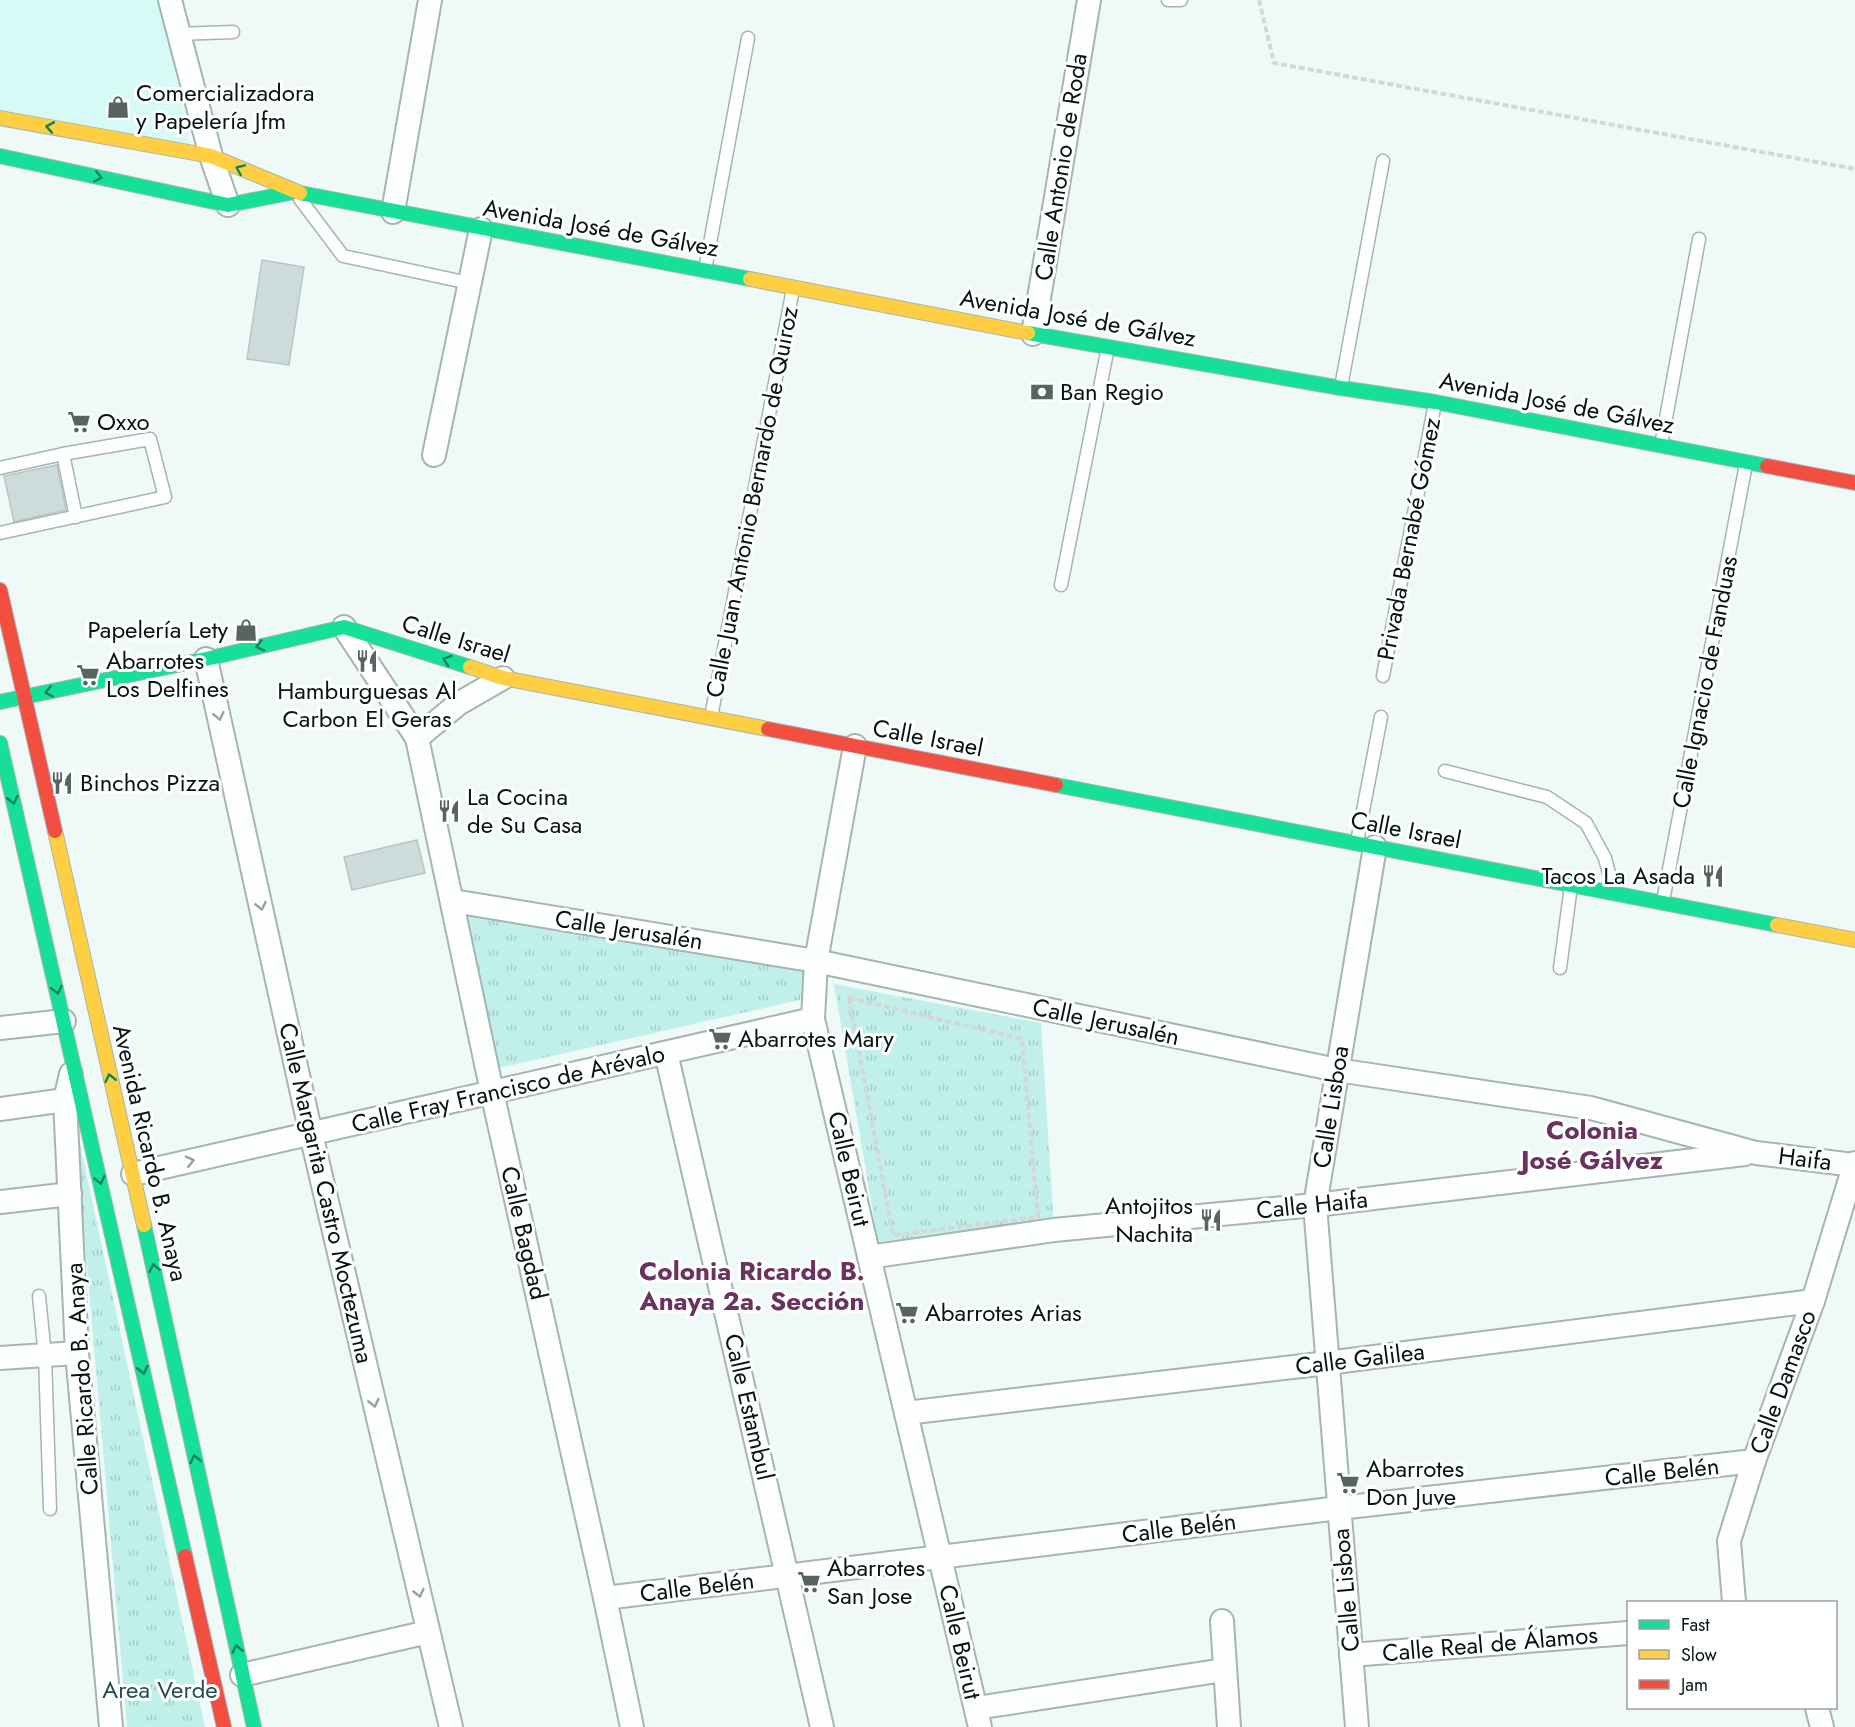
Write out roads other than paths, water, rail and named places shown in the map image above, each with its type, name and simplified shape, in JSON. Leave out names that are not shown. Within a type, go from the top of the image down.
[{"type":"main road","name":"Avenida José de Gálvez","points":[[0,118],[211,156],[294,192],[393,212],[1033,334],[1341,388],[1435,402],[1855,483]]},
{"type":"main road","name":"Avenida José de Gálvez","points":[[0,156],[228,205],[294,192]]},
{"type":"main road","name":"Avenida Ricardo B. Anaya","points":[[0,590],[133,1174],[254,1727]]},
{"type":"main road","name":"Calle Israel","points":[[344,627],[503,678],[1855,940]]},
{"type":"main road","points":[[0,702],[206,659],[344,627]]},
{"type":"main road","points":[[0,743],[224,1727]]},
{"type":"street","points":[[171,0],[211,156],[228,205]]},
{"type":"street","points":[[393,212],[430,0]]},
{"type":"street","name":"Calle Antonio de Roda","points":[[1033,334],[1089,0]]},
{"type":"street","points":[[434,454],[481,229]]},
{"type":"street","name":"Calle Bagdad","points":[[344,627],[417,738],[492,1092],[632,1727]]},
{"type":"street","name":"Calle Margarita Castro Moctezuma","points":[[206,659],[311,1134],[451,1727]]},
{"type":"street","points":[[417,738],[458,704],[503,678]]},
{"type":"street","name":"Calle Beirut","points":[[855,746],[816,961],[813,1019],[978,1718]]},
{"type":"street","name":"Calle Lisboa","points":[[1357,1727],[1315,1205],[1337,1070],[1366,845]]},
{"type":"street","name":"Calle Jerusalén","points":[[453,901],[816,961],[1337,1070],[1591,1108],[1756,1153]]},
{"type":"street","name":"Calle Fray Francisco de Arévalo","points":[[133,1174],[813,1019]]},
{"type":"street","points":[[0,1028],[64,1021]]},
{"type":"street","name":"Calle Estambul","points":[[666,1053],[789,1576],[822,1727]]},
{"type":"street","points":[[74,1063],[105,1056]]},
{"type":"street","name":"Calle Ricardo B. Anaya","points":[[74,1063],[65,1101],[77,1353],[111,1727]]},
{"type":"street","points":[[0,1109],[65,1101]]},
{"type":"street","name":"Calle Haifa","points":[[870,1257],[1054,1230],[1315,1205],[1756,1153]]},
{"type":"street","name":"Haifa","points":[[1756,1153],[1855,1164]]},
{"type":"street","name":"Calle Damasco","points":[[1734,1601],[1729,1541],[1754,1461],[1813,1301],[1855,1164]]},
{"type":"street","points":[[0,1202],[70,1194]]},
{"type":"street","name":"Calle Galilea","points":[[906,1413],[1327,1363],[1813,1301]]},
{"type":"street","points":[[0,1359],[77,1353]]},
{"type":"street","name":"Calle Belén","points":[[605,1598],[1339,1508],[1754,1461]]},
{"type":"street","points":[[1222,1621],[1229,1727]]},
{"type":"street","points":[[242,1675],[428,1632]]},
{"type":"street","name":"Calle Real de Álamos","points":[[1351,1655],[1627,1633]]},
{"type":"street","points":[[978,1718],[1224,1670]]},
{"type":"street","points":[[1818,1709],[1822,1727]]},
{"type":"lane","points":[[1168,0],[1181,0]]},
{"type":"lane","points":[[178,34],[233,32]]},
{"type":"lane","points":[[705,270],[748,38]]},
{"type":"lane","points":[[1341,388],[1383,161]]},
{"type":"lane","points":[[294,192],[343,256],[469,283]]},
{"type":"lane","points":[[1661,445],[1699,239]]},
{"type":"lane","name":"Calle Juan Antonio Bernardo de Quiroz","points":[[711,718],[794,287]]},
{"type":"lane","points":[[1061,585],[1109,346]]},
{"type":"lane","name":"Privada Bernabé Gómez","points":[[1383,676],[1435,402]]},
{"type":"lane","points":[[0,468],[150,439],[165,497],[0,533]]},
{"type":"lane","points":[[63,454],[76,517]]},
{"type":"lane","name":"Calle Ignacio de Fanduas","points":[[1663,902],[1746,461]]},
{"type":"lane","points":[[1366,845],[1381,717]]},
{"type":"lane","points":[[1445,771],[1547,797],[1586,824],[1605,858],[1615,893]]},
{"type":"lane","points":[[1560,968],[1571,885]]},
{"type":"lane","points":[[39,1296],[45,1356],[50,1509]]},
{"type":"place","name":"Comercializadora y Papelería Jfm","points":[[118,107]]},
{"type":"place","name":"Ban Regio","points":[[1042,392]]},
{"type":"place","name":"Oxxo","points":[[79,422]]},
{"type":"place","name":"Papelería Lety","points":[[246,630]]},
{"type":"place","name":"Hamburguesas Al Carbon El Geras","points":[[367,661]]},
{"type":"place","name":"Abarrotes Los Delfines","points":[[88,675]]},
{"type":"place","name":"Binchos Pizza","points":[[62,783]]},
{"type":"place","name":"La Cocina de Su Casa","points":[[449,811]]},
{"type":"place","name":"Tacos La Asada","points":[[1713,876]]},
{"type":"place","name":"Abarrotes Mary","points":[[720,1039]]},
{"type":"place","name":"Antojitos Nachita","points":[[1211,1220]]},
{"type":"place","name":"Abarrotes Arias","points":[[907,1313]]},
{"type":"place","name":"Abarrotes Don Juve","points":[[1348,1483]]},
{"type":"place","name":"Abarrotes San Jose","points":[[809,1582]]},
{"type":"district","name":"Colonia José Gálvez","points":[[1592,1145]]},
{"type":"district","name":"Colonia Ricardo B. Anaya 2a. Sección","points":[[752,1286]]},
{"type":"park label","name":"Area Verde","points":[[160,1690]]}]
